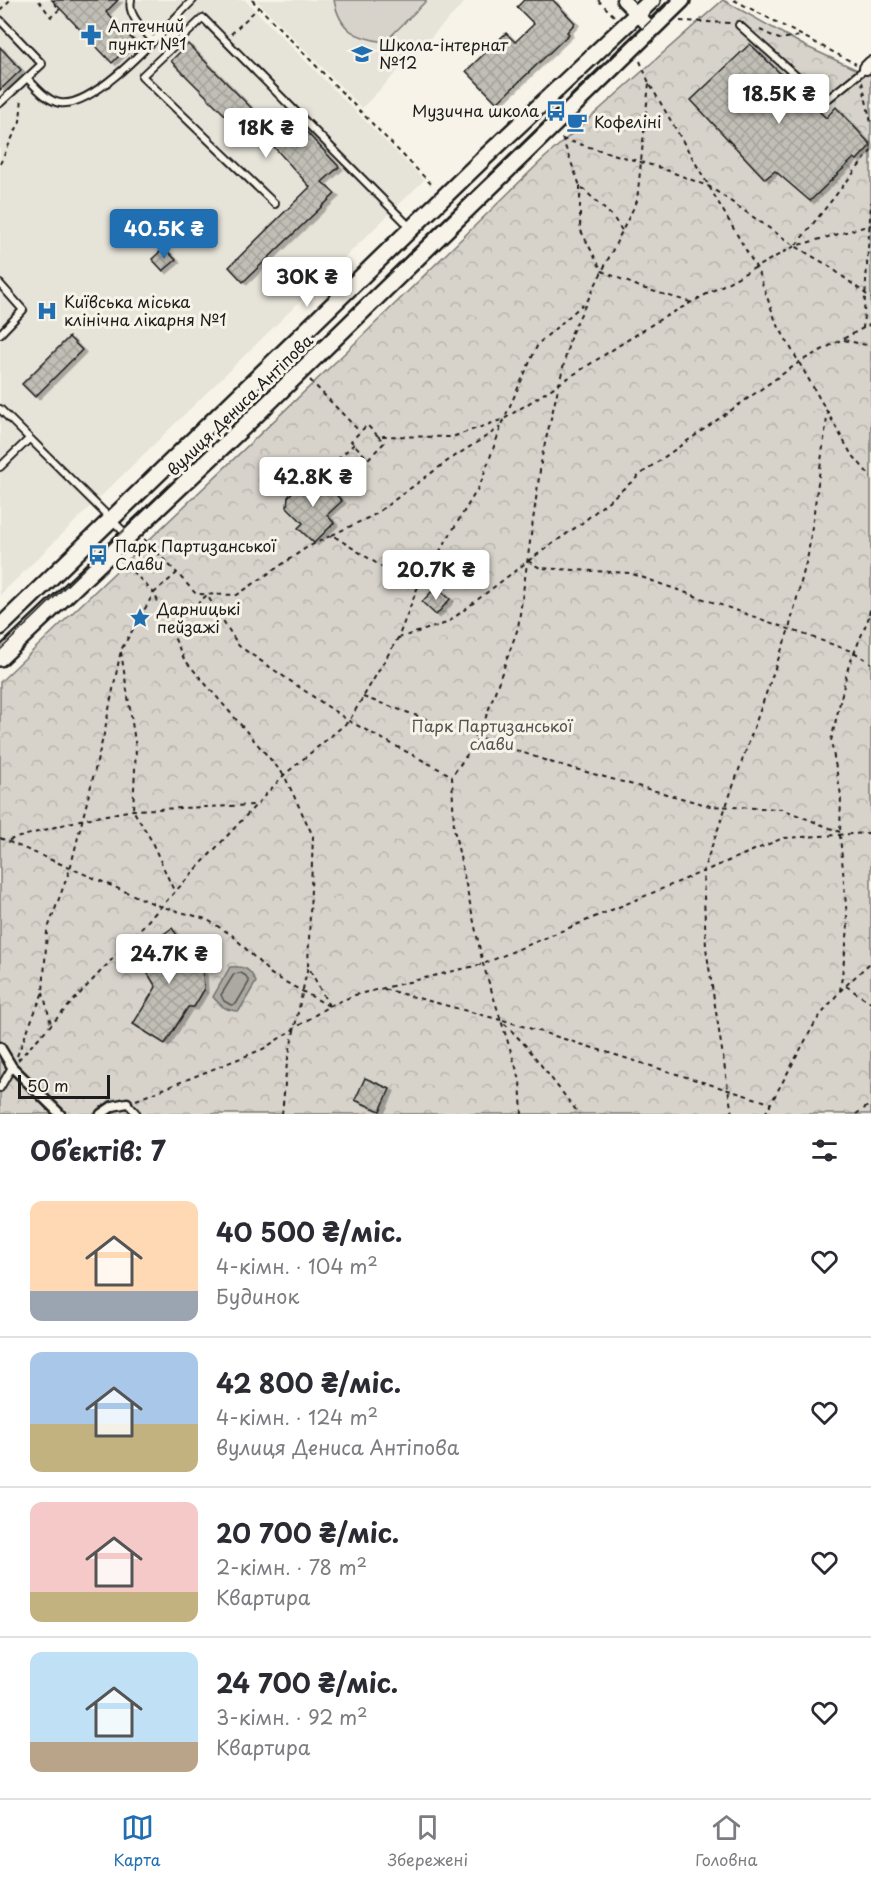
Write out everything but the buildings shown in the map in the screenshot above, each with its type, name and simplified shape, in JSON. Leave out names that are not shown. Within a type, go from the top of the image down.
[{"type":"street","points":[[623,0],[652,29]]},
{"type":"street","name":"вулиця Дениса Антіпова","points":[[0,627],[652,0]]},
{"type":"street","name":"вулиця Дениса Антіпова","points":[[0,658],[136,537],[682,0]]},
{"type":"street","points":[[0,1047],[12,1066],[60,1114]]},
{"type":"street","points":[[101,1114],[112,1106],[127,1103]]},
{"type":"lane","points":[[131,0],[129,8],[152,40]]},
{"type":"lane","points":[[25,80],[51,100],[60,103],[79,101],[113,78],[193,0]]},
{"type":"lane","points":[[275,204],[142,76],[202,18],[412,230]]},
{"type":"lane","points":[[0,20],[41,61],[41,67],[0,103]]},
{"type":"lane","points":[[739,25],[815,93],[829,98],[865,68]]},
{"type":"lane","points":[[0,284],[23,310],[0,334]]},
{"type":"lane","points":[[0,409],[111,518],[136,537]]},
{"type":"lane","points":[[0,467],[29,439]]},
{"type":"lane","points":[[0,1088],[12,1066]]},
{"type":"lane","points":[[127,1103],[136,1114]]},
{"type":"path","points":[[0,10],[10,0]]},
{"type":"path","points":[[39,0],[51,17],[60,9],[51,0]]},
{"type":"path","points":[[252,0],[436,189]]},
{"type":"path","points":[[598,0],[615,17]]},
{"type":"path","points":[[734,0],[865,68],[871,123]]},
{"type":"path","points":[[224,40],[259,7]]},
{"type":"path","points":[[631,51],[638,58],[649,84],[757,269],[776,322],[801,361],[850,452],[871,477]]},
{"type":"path","points":[[0,164],[20,121],[25,80]]},
{"type":"path","points":[[522,1114],[520,1080],[483,964],[454,829],[452,776],[478,739],[519,628],[542,456],[558,387],[571,334],[637,201],[649,84]]},
{"type":"path","points":[[560,133],[580,186],[580,229],[602,271],[642,288],[691,302]]},
{"type":"path","points":[[562,139],[640,161],[710,187],[795,246],[829,266],[871,298]]},
{"type":"path","points":[[795,246],[871,151]]},
{"type":"path","points":[[580,186],[613,217],[623,232]]},
{"type":"path","points":[[862,329],[871,202]]},
{"type":"path","points":[[378,436],[452,436],[504,419],[691,302],[757,269],[795,246],[870,226]]},
{"type":"path","points":[[12,1066],[159,906],[175,893],[284,775],[349,721],[398,638],[417,589],[480,485],[504,419],[538,344],[585,302]]},
{"type":"path","points":[[398,638],[447,623],[582,523],[646,470],[801,361],[871,324]]},
{"type":"path","points":[[843,340],[871,346]]},
{"type":"path","points":[[306,376],[360,432]]},
{"type":"path","points":[[732,1114],[706,948],[702,871],[789,629],[808,555],[828,411]]},
{"type":"path","points":[[367,425],[378,436],[384,443],[368,459],[351,441],[367,425]]},
{"type":"path","points":[[136,537],[177,573],[196,594],[237,595],[306,548],[374,515],[449,460],[501,427]]},
{"type":"path","points":[[339,490],[322,474],[354,444]]},
{"type":"path","points":[[332,535],[417,589]]},
{"type":"path","points":[[120,560],[154,593],[184,659],[284,775],[313,836],[309,966],[287,1063],[282,1114]]},
{"type":"path","points":[[528,561],[540,568],[630,573],[854,652],[871,663]]},
{"type":"path","points":[[51,1024],[43,992],[47,931],[70,869],[80,820],[104,734],[121,650],[154,593],[177,573]]},
{"type":"path","points":[[170,629],[207,596]]},
{"type":"path","points":[[207,596],[239,646],[349,721],[452,776]]},
{"type":"path","points":[[869,616],[871,605]]},
{"type":"path","points":[[840,991],[848,929],[840,834],[841,795],[831,741],[854,652],[871,612]]},
{"type":"path","points":[[121,650],[136,748],[133,810],[150,837],[175,893]]},
{"type":"path","points":[[363,697],[478,739],[550,762],[710,806],[782,809],[840,834]]},
{"type":"path","points":[[9,840],[80,820],[133,810],[256,805]]},
{"type":"path","points":[[127,1103],[263,1049],[329,1006],[355,995],[483,964],[783,838],[871,833]]},
{"type":"path","points":[[0,838],[159,906],[206,920],[232,935],[271,974],[329,1006]]},
{"type":"path","points":[[765,1114],[816,1021],[840,991],[871,962]]},
{"type":"path","points":[[309,966],[329,1006]]},
{"type":"path","points":[[846,986],[871,1003]]},
{"type":"path","points":[[381,988],[501,1020],[770,1103]]},
{"type":"path","points":[[12,1066],[43,992]]},
{"type":"path","points":[[501,1020],[527,1047],[579,1114]]},
{"type":"path","points":[[770,1103],[770,1114]]},
{"type":"path","points":[[856,1114],[871,1104]]},
{"type":"shaded area","points":[[0,0],[245,0],[424,180],[0,595]]},
{"type":"shaded area","name":"Школа-інтернат №12","points":[[256,0],[467,0],[362,108]]},
{"type":"green space","points":[[334,0],[427,0],[385,42],[366,38],[351,31],[340,19]]},
{"type":"green space","name":"Парк Партизанської слави","points":[[723,0],[805,46],[864,73],[871,67],[871,1114],[0,1114],[0,682],[348,350],[541,161]]},
{"type":"water","points":[[230,967],[246,969],[256,982],[239,1011],[224,1007],[213,997]]},
{"type":"tram line","points":[[0,650],[672,0]]},
{"type":"place","name":"Аптечний пункт №1","points":[[91,35]]},
{"type":"place","name":"Школа-інтернат №12","points":[[362,54]]},
{"type":"place","name":"Музична школа","points":[[556,111]]},
{"type":"place","name":"Кофеліні","points":[[577,122]]},
{"type":"place","name":"Київська міська клінічна лікарня №1","points":[[47,311]]},
{"type":"place","name":"Парк Партизанської Слави","points":[[98,555]]},
{"type":"place","name":"Дарницькі пейзажі","points":[[140,618]]}]
